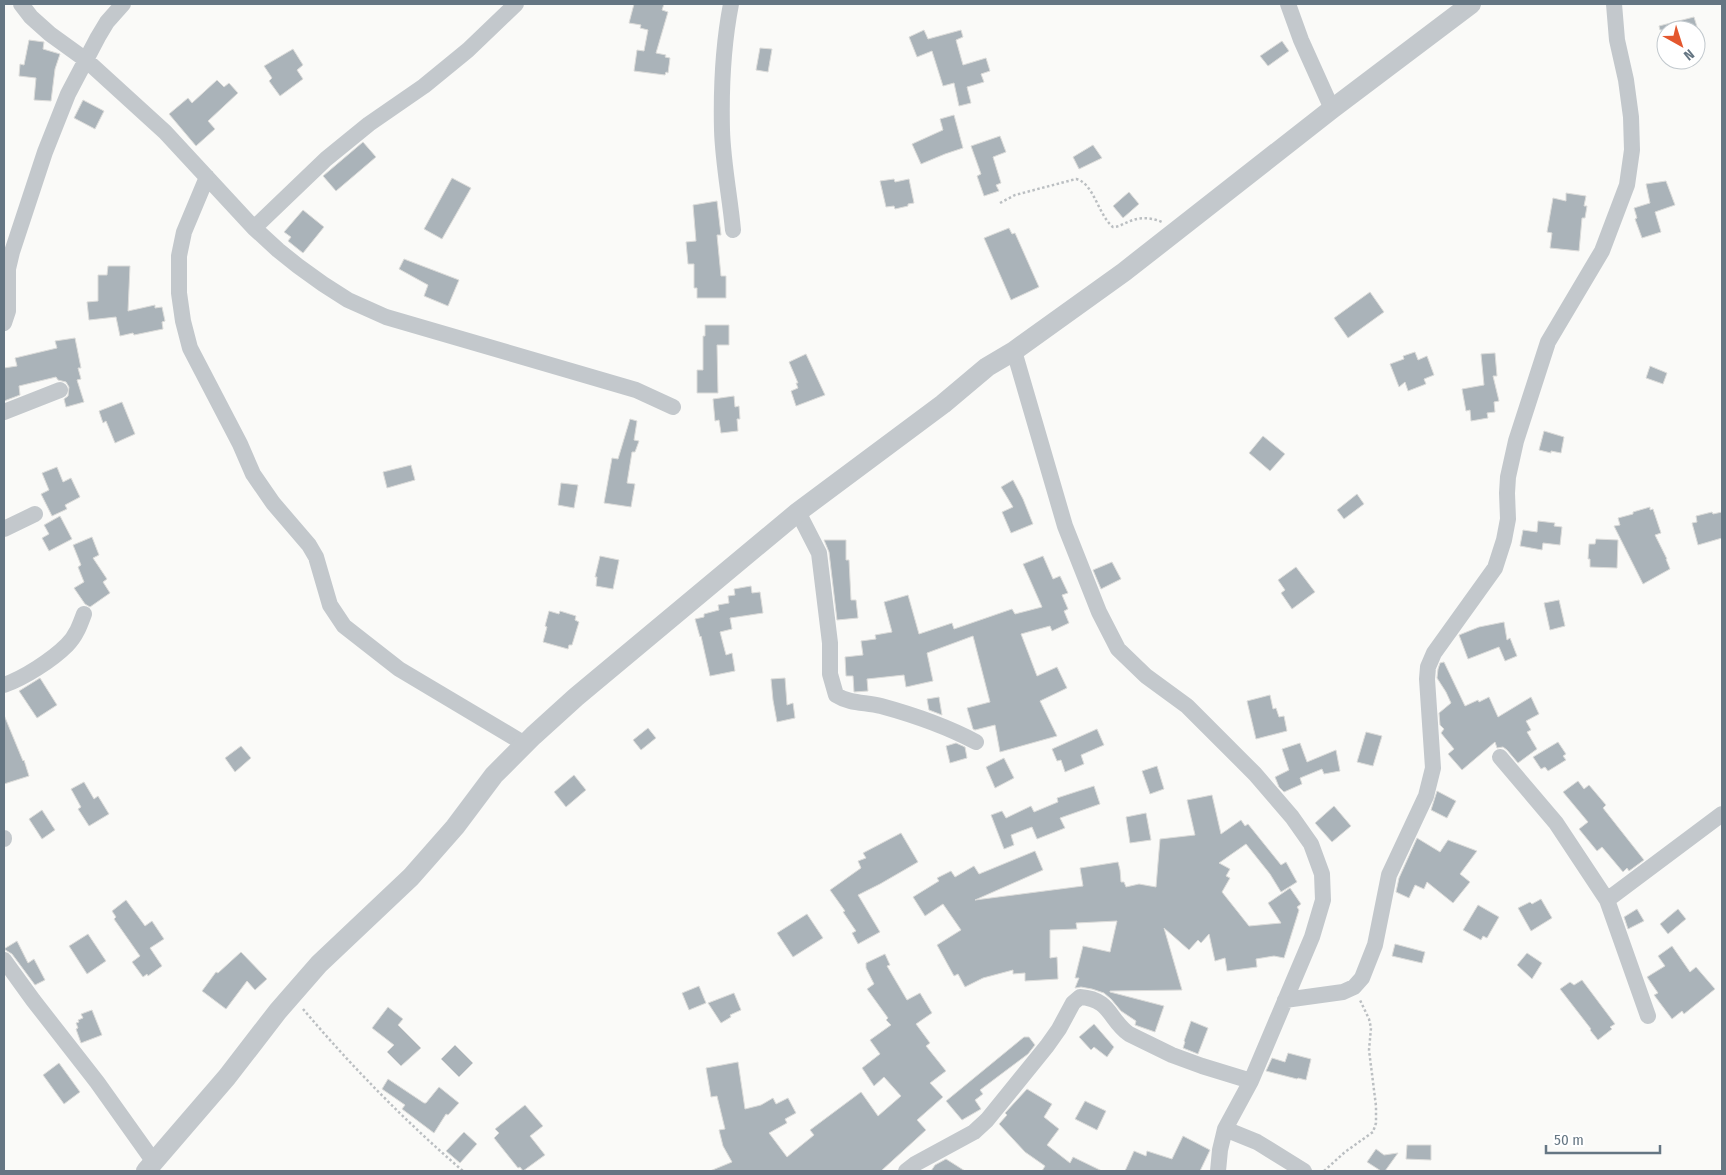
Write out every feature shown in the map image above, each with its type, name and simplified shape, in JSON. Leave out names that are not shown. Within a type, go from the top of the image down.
[{"type":"street","points":[[21,4],[31,17],[50,34],[86,60],[165,132],[254,228],[298,266],[348,300],[386,317],[636,390],[673,407]]},
{"type":"street","points":[[4,323],[8,311],[8,270],[12,252],[45,152],[68,94],[107,22],[123,4]]},
{"type":"street","points":[[254,228],[326,159],[369,124],[431,80],[468,50],[516,4]]},
{"type":"street","points":[[731,4],[727,26],[722,93],[722,122],[733,230]]},
{"type":"street","points":[[1288,4],[1301,40],[1332,109]]},
{"type":"street","points":[[4,960],[32,1000],[86,1068],[150,1166],[227,1077],[291,996],[319,964],[411,877],[455,827],[494,775],[576,697],[798,512],[943,404],[987,368],[1014,351],[1124,272],[1332,109],[1472,4]]},
{"type":"street","points":[[1285,1000],[1343,992],[1354,987],[1362,978],[1375,945],[1390,875],[1426,796],[1433,768],[1427,679],[1428,667],[1434,653],[1495,568],[1508,520],[1506,493],[1514,450],[1548,342],[1602,251],[1627,185],[1632,150],[1631,117],[1626,80],[1617,40],[1614,4]]},
{"type":"street","points":[[207,177],[184,232],[179,256],[179,293],[183,320],[190,348],[240,444],[253,474],[273,503],[309,545],[316,557],[330,605],[344,626],[398,669],[525,744]]},
{"type":"street","points":[[1014,351],[1065,526],[1099,612],[1118,649],[1146,676],[1187,706],[1255,774],[1292,817],[1311,844],[1322,874],[1323,900],[1312,937],[1251,1081],[1225,1129],[1218,1171]]},
{"type":"street","points":[[4,412],[60,390]]},
{"type":"street","points":[[798,512],[819,553],[830,643],[830,674],[836,695],[844,701],[880,706],[911,714],[953,730],[976,742]]},
{"type":"street","points":[[4,529],[35,514]]},
{"type":"street","points":[[4,685],[51,658],[68,644],[78,630],[84,614]]},
{"type":"street","points":[[1500,757],[1556,823],[1607,900],[1648,1016]]},
{"type":"street","points":[[1607,900],[1722,814]]},
{"type":"street","points":[[906,1171],[915,1164],[974,1132],[986,1120],[1047,1046],[1073,1003],[1080,997],[1087,998],[1106,1007],[1129,1034],[1172,1055],[1251,1081]]},
{"type":"street","points":[[1225,1129],[1257,1142],[1304,1171]]},
{"type":"path","points":[[1000,203],[1015,195],[1076,179],[1080,180],[1091,192],[1098,207],[1113,227],[1134,219],[1153,218],[1164,222],[1172,234]]},
{"type":"path","points":[[1324,1171],[1345,1152],[1373,1132],[1376,1123],[1376,1106],[1369,1050],[1371,1028],[1369,1019],[1354,987]]},
{"type":"path","points":[[291,996],[335,1047],[420,1132],[463,1171]]},
{"type":"building","points":[[634,4],[664,4],[662,10],[668,12],[656,53],[670,58],[668,73],[666,72],[665,75],[634,71],[637,50],[644,51],[648,30],[640,28],[641,25],[629,23]]},
{"type":"building","points":[[1694,17],[1695,20],[1682,20]]},
{"type":"building","points":[[924,30],[928,39],[961,30],[963,37],[956,40],[963,65],[986,58],[990,71],[981,74],[984,82],[967,87],[971,103],[959,106],[954,83],[943,86],[932,51],[917,57],[909,37]]},
{"type":"building","points":[[29,40],[44,42],[43,49],[60,54],[55,69],[51,101],[34,100],[36,78],[19,76],[20,64],[24,65]]},
{"type":"building","points":[[1282,41],[1289,51],[1268,66],[1260,56]]},
{"type":"building","points":[[760,48],[772,49],[768,72],[756,70]]},
{"type":"building","points":[[293,49],[303,65],[297,70],[303,79],[280,96],[269,81],[272,78],[264,66]]},
{"type":"building","points":[[217,80],[224,87],[229,83],[238,93],[208,121],[215,129],[196,146],[169,114],[188,98],[192,103]]},
{"type":"building","points":[[83,100],[104,111],[95,129],[74,118]]},
{"type":"building","points":[[954,115],[963,148],[921,164],[912,144],[943,130],[940,119]]},
{"type":"building","points":[[1000,136],[1006,152],[993,157],[1001,183],[996,185],[999,191],[984,196],[977,176],[981,174],[971,146]]},
{"type":"building","points":[[363,142],[376,157],[336,191],[323,176]]},
{"type":"building","points":[[1093,145],[1102,158],[1079,169],[1073,157]]},
{"type":"building","points":[[452,178],[471,188],[442,239],[424,229]]},
{"type":"building","points":[[894,179],[895,182],[909,179],[914,203],[895,209],[894,206],[886,207],[880,181]]},
{"type":"building","points":[[1666,181],[1675,205],[1655,212],[1661,232],[1642,238],[1635,219],[1637,218],[1634,208],[1650,203],[1646,184]]},
{"type":"building","points":[[1129,192],[1139,204],[1123,218],[1113,206]]},
{"type":"building","points":[[1566,193],[1586,196],[1584,206],[1587,206],[1585,218],[1582,218],[1579,251],[1550,248],[1552,233],[1547,232],[1553,198],[1566,201]]},
{"type":"building","points":[[717,201],[721,235],[717,235],[721,276],[726,276],[726,298],[697,298],[697,288],[694,288],[694,264],[688,264],[686,242],[696,241],[693,205]]},
{"type":"building","points":[[303,210],[324,227],[303,253],[288,241],[291,237],[284,232]]},
{"type":"building","points":[[1009,228],[1012,234],[1015,233],[1039,287],[1011,300],[984,238]]},
{"type":"building","points":[[404,259],[459,280],[448,306],[424,296],[428,285],[399,269]]},
{"type":"building","points":[[108,266],[130,266],[128,311],[155,305],[155,308],[162,307],[165,321],[162,322],[163,329],[120,336],[116,317],[89,320],[87,302],[98,301],[98,275],[107,275]]},
{"type":"building","points":[[1370,292],[1384,312],[1348,338],[1334,318]]},
{"type":"building","points":[[705,325],[729,325],[729,345],[717,345],[718,393],[697,393],[697,370],[703,370],[703,336],[705,336]]},
{"type":"building","points":[[75,338],[81,368],[78,368],[81,379],[77,380],[84,402],[66,407],[64,399],[68,396],[69,387],[66,382],[58,380],[56,377],[19,386],[20,395],[4,401],[4,368],[17,366],[15,358],[57,348],[55,341]]},
{"type":"building","points":[[1415,352],[1418,360],[1427,356],[1434,375],[1424,379],[1426,384],[1408,391],[1405,382],[1399,387],[1390,364],[1404,359],[1403,356]]},
{"type":"building","points":[[1495,353],[1497,376],[1493,376],[1499,401],[1494,402],[1495,412],[1487,413],[1488,418],[1471,421],[1470,410],[1466,411],[1462,389],[1484,385],[1481,354]]},
{"type":"building","points":[[806,354],[825,395],[796,406],[791,391],[798,388],[796,383],[798,383],[789,362]]},
{"type":"building","points":[[1650,366],[1667,373],[1663,384],[1646,378]]},
{"type":"building","points":[[734,396],[735,407],[739,406],[740,419],[737,419],[738,431],[721,433],[719,420],[715,421],[713,399]]},
{"type":"building","points":[[122,402],[135,434],[115,443],[106,421],[103,423],[99,411]]},
{"type":"building","points":[[630,419],[637,421],[634,440],[639,441],[635,452],[632,452],[627,483],[635,484],[631,507],[604,503],[612,458],[618,459]]},
{"type":"building","points":[[1544,431],[1564,437],[1561,453],[1539,450]]},
{"type":"building","points":[[1263,436],[1285,454],[1270,471],[1249,453]]},
{"type":"building","points":[[411,465],[415,480],[387,488],[383,472]]},
{"type":"building","points":[[57,467],[63,482],[71,478],[80,497],[65,505],[67,509],[52,516],[41,494],[49,490],[42,473]]},
{"type":"building","points":[[1013,480],[1033,524],[1011,533],[1002,512],[1013,507],[1001,487]]},
{"type":"building","points":[[561,483],[578,485],[574,508],[558,505]]},
{"type":"building","points":[[1357,494],[1364,504],[1344,519],[1337,510]]},
{"type":"building","points":[[1650,507],[1650,510],[1653,509],[1661,533],[1655,535],[1670,569],[1643,584],[1614,526],[1620,525],[1618,518]]},
{"type":"building","points":[[1712,512],[1713,514],[1722,512],[1722,538],[1698,545],[1692,523],[1697,522],[1696,516]]},
{"type":"building","points":[[60,516],[72,539],[49,551],[42,538],[49,534],[44,525]]},
{"type":"building","points":[[1538,521],[1555,523],[1554,526],[1562,527],[1560,545],[1543,543],[1542,550],[1520,546],[1523,530],[1537,532]]},
{"type":"building","points":[[92,537],[99,555],[93,558],[107,579],[103,582],[110,593],[90,607],[85,604],[74,588],[84,582],[78,567],[81,565],[73,545]]},
{"type":"building","points":[[1596,539],[1618,540],[1617,568],[1590,567],[1590,559],[1588,559],[1589,544],[1595,544]]},
{"type":"building","points":[[824,540],[846,540],[846,560],[849,560],[851,600],[856,600],[858,618],[837,620],[829,552]]},
{"type":"building","points":[[600,556],[619,560],[613,589],[596,586],[597,577],[595,577]]},
{"type":"building","points":[[1043,556],[1053,579],[1060,576],[1068,593],[1062,595],[1068,609],[1064,611],[1069,623],[1052,631],[1050,626],[1021,634],[1037,676],[1057,667],[1067,688],[1040,701],[1057,736],[1000,752],[995,725],[973,729],[967,708],[990,702],[973,636],[927,653],[933,681],[906,687],[904,675],[867,679],[868,691],[854,692],[853,676],[846,676],[845,657],[863,655],[861,641],[876,639],[875,635],[892,632],[884,602],[908,595],[919,634],[952,623],[954,629],[1012,609],[1015,614],[1042,607],[1023,564]]},
{"type":"building","points":[[1112,562],[1121,579],[1101,589],[1093,570]]},
{"type":"building","points":[[1296,567],[1315,592],[1292,609],[1281,593],[1285,590],[1278,580]]},
{"type":"building","points":[[751,586],[752,593],[760,592],[763,613],[730,618],[732,629],[720,632],[726,655],[732,653],[735,671],[710,676],[695,619],[704,617],[704,614],[719,610],[718,605],[729,603],[728,596],[735,595],[734,589]]},
{"type":"building","points":[[1559,600],[1565,626],[1550,630],[1544,603]]},
{"type":"building","points":[[549,611],[559,614],[560,611],[576,616],[575,620],[579,622],[572,645],[569,645],[568,649],[543,642]]},
{"type":"building","points":[[1504,622],[1507,640],[1510,638],[1517,656],[1505,661],[1499,647],[1468,659],[1459,635],[1479,627]]},
{"type":"building","points":[[1444,662],[1465,706],[1489,697],[1498,717],[1531,697],[1539,714],[1526,721],[1531,730],[1527,732],[1537,749],[1518,763],[1503,747],[1497,748],[1495,742],[1462,770],[1448,754],[1454,749],[1441,733],[1444,729],[1440,725],[1439,713],[1451,703],[1437,678],[1440,663]]},
{"type":"building","points":[[40,678],[57,705],[37,718],[19,691]]},
{"type":"building","points":[[785,678],[787,705],[793,703],[795,718],[777,722],[771,679]]},
{"type":"building","points":[[1270,695],[1273,709],[1276,708],[1279,717],[1284,716],[1287,731],[1256,739],[1247,701]]},
{"type":"building","points":[[939,697],[942,715],[929,710],[927,699]]},
{"type":"building","points":[[4,715],[29,776],[4,784]]},
{"type":"building","points":[[648,728],[656,738],[641,750],[633,740]]},
{"type":"building","points":[[1097,729],[1104,745],[1081,755],[1084,764],[1065,772],[1061,760],[1057,761],[1052,749]]},
{"type":"building","points":[[1366,732],[1382,736],[1373,766],[1357,762]]},
{"type":"building","points":[[1558,742],[1566,754],[1563,756],[1566,760],[1548,771],[1545,767],[1541,769],[1533,757]]},
{"type":"building","points":[[956,743],[965,747],[967,758],[950,763],[946,746]]},
{"type":"building","points":[[1300,743],[1307,762],[1336,750],[1340,771],[1324,774],[1322,769],[1300,778],[1302,784],[1284,792],[1279,787],[1275,777],[1289,770],[1282,749]]},
{"type":"building","points":[[241,746],[251,758],[235,772],[225,758]]},
{"type":"building","points":[[1004,758],[1014,778],[995,788],[986,767]]},
{"type":"building","points":[[1157,766],[1164,789],[1150,794],[1142,771]]},
{"type":"building","points":[[574,775],[586,790],[566,807],[554,792]]},
{"type":"building","points":[[1578,781],[1584,789],[1589,785],[1606,805],[1603,808],[1644,860],[1629,871],[1627,868],[1623,872],[1602,847],[1597,851],[1579,829],[1588,822],[1563,792]]},
{"type":"building","points":[[84,782],[94,799],[98,796],[109,814],[89,826],[78,809],[81,807],[71,789]]},
{"type":"building","points":[[1094,786],[1100,804],[1060,818],[1065,828],[1037,839],[1032,827],[1011,835],[1014,845],[1004,849],[991,815],[1002,811],[1006,818],[1031,806],[1034,812],[1058,802],[1057,798]]},
{"type":"building","points":[[1437,791],[1456,801],[1447,818],[1431,810]]},
{"type":"building","points":[[1212,795],[1221,834],[1241,820],[1245,826],[1248,824],[1281,865],[1286,862],[1297,882],[1281,892],[1270,874],[1246,844],[1219,863],[1230,869],[1226,876],[1230,878],[1222,892],[1249,926],[1281,923],[1268,903],[1290,888],[1301,904],[1297,907],[1299,910],[1284,958],[1274,956],[1256,959],[1257,967],[1227,971],[1225,958],[1215,961],[1209,934],[1201,943],[1198,940],[1189,950],[1164,928],[1182,990],[1110,991],[1164,1006],[1155,1032],[1135,1025],[1136,1021],[1121,1011],[1104,993],[1081,987],[1075,988],[1079,978],[1075,978],[1083,946],[1110,952],[1117,921],[1076,923],[1077,929],[1050,930],[1050,958],[1057,957],[1058,979],[1025,981],[1025,973],[1013,974],[1013,970],[983,978],[965,987],[958,974],[954,976],[937,945],[961,930],[943,904],[925,916],[913,897],[939,881],[937,878],[951,871],[955,877],[974,866],[979,874],[1035,851],[1043,870],[975,900],[1083,886],[1080,868],[1118,862],[1121,882],[1124,882],[1126,887],[1139,884],[1156,887],[1160,839],[1195,835],[1187,800]]},
{"type":"building","points":[[1334,806],[1351,826],[1332,842],[1315,823]]},
{"type":"building","points":[[42,810],[55,830],[42,839],[29,819]]},
{"type":"building","points":[[1146,813],[1151,840],[1130,843],[1126,817]]},
{"type":"building","points":[[901,833],[918,862],[858,895],[880,932],[858,944],[852,933],[856,931],[830,890],[861,868],[858,861],[866,858],[863,853]]},
{"type":"building","points":[[1417,838],[1440,852],[1448,840],[1477,851],[1460,874],[1470,882],[1453,903],[1427,882],[1424,889],[1415,885],[1409,898],[1396,892],[1399,878]]},
{"type":"building","points":[[1541,899],[1552,918],[1531,931],[1518,908]]},
{"type":"building","points":[[126,900],[145,926],[152,921],[164,939],[150,948],[162,966],[148,976],[147,974],[143,977],[132,962],[140,956],[114,919],[116,917],[112,911]]},
{"type":"building","points":[[1478,905],[1499,917],[1487,938],[1483,936],[1481,940],[1463,930]]},
{"type":"building","points":[[1637,909],[1644,921],[1628,929],[1624,917]]},
{"type":"building","points":[[1678,909],[1686,919],[1668,934],[1660,924]]},
{"type":"building","points":[[807,914],[823,938],[793,957],[777,933]]},
{"type":"building","points":[[88,934],[106,961],[87,974],[69,946]]},
{"type":"building","points":[[17,941],[28,963],[34,959],[45,980],[35,985],[12,954],[4,949]]},
{"type":"building","points":[[1395,944],[1425,952],[1422,963],[1392,956]]},
{"type":"building","points":[[1672,946],[1690,972],[1696,967],[1715,989],[1684,1014],[1682,1011],[1672,1019],[1654,995],[1658,993],[1647,977],[1665,966],[1658,956]]},
{"type":"building","points":[[241,952],[267,979],[255,990],[247,981],[226,1009],[202,991],[216,972],[218,973]]},
{"type":"building","points":[[1527,953],[1542,963],[1532,979],[1517,965]]},
{"type":"building","points":[[885,954],[890,965],[887,966],[907,1000],[920,993],[932,1013],[916,1024],[930,1043],[926,1046],[946,1071],[930,1083],[943,1097],[917,1120],[926,1130],[881,1171],[710,1171],[732,1162],[723,1146],[719,1130],[725,1129],[717,1096],[711,1097],[706,1068],[738,1062],[745,1109],[761,1105],[773,1098],[776,1104],[788,1098],[796,1113],[785,1119],[787,1123],[769,1133],[787,1157],[814,1135],[810,1130],[861,1092],[878,1116],[901,1096],[884,1077],[874,1086],[862,1068],[880,1054],[870,1040],[891,1025],[867,989],[874,984],[866,968],[866,963]]},
{"type":"building","points":[[1582,980],[1615,1024],[1610,1027],[1612,1029],[1598,1040],[1560,989],[1570,982],[1574,985]]},
{"type":"building","points":[[699,986],[706,1003],[689,1010],[682,993]]},
{"type":"building","points":[[734,993],[741,1010],[730,1015],[731,1017],[721,1023],[708,1003]]},
{"type":"building","points":[[388,1007],[403,1019],[398,1025],[421,1048],[401,1066],[387,1052],[394,1045],[372,1028]]},
{"type":"building","points":[[92,1010],[102,1035],[81,1043],[76,1023],[83,1018],[81,1014]]},
{"type":"building","points":[[1191,1021],[1208,1028],[1198,1054],[1183,1048]]},
{"type":"building","points":[[1094,1024],[1114,1047],[1107,1057],[1094,1047],[1091,1050],[1079,1037]]},
{"type":"building","points":[[1024,1037],[1029,1037],[1035,1045],[1028,1054],[980,1090],[983,1094],[975,1100],[981,1109],[962,1120],[946,1101]]},
{"type":"building","points":[[455,1045],[473,1063],[459,1077],[441,1059]]},
{"type":"building","points":[[1288,1053],[1311,1059],[1306,1080],[1266,1071],[1272,1058],[1285,1062]]},
{"type":"building","points":[[59,1063],[80,1092],[64,1104],[43,1075]]},
{"type":"building","points":[[388,1079],[424,1103],[439,1087],[459,1103],[448,1115],[446,1114],[434,1133],[402,1109],[405,1105],[382,1089]]},
{"type":"building","points":[[1027,1089],[1052,1104],[1044,1117],[1059,1129],[1047,1145],[1070,1163],[1073,1157],[1102,1171],[1042,1171],[1045,1166],[1025,1152],[999,1124],[1007,1115],[1005,1113]]},
{"type":"building","points":[[1085,1101],[1106,1111],[1097,1130],[1075,1119]]},
{"type":"building","points":[[525,1105],[543,1126],[530,1136],[545,1155],[523,1171],[520,1167],[518,1168],[494,1138],[499,1133],[495,1129]]},
{"type":"building","points":[[464,1132],[477,1144],[460,1163],[446,1151]]},
{"type":"building","points":[[1183,1136],[1210,1150],[1200,1171],[1125,1171],[1134,1151],[1146,1156],[1147,1151],[1172,1159]]},
{"type":"building","points":[[1407,1145],[1431,1145],[1431,1160],[1406,1159]]},
{"type":"building","points":[[1376,1149],[1384,1155],[1398,1153],[1385,1171],[1381,1171],[1367,1162]]},
{"type":"building","points":[[946,1159],[965,1171],[931,1171],[935,1165]]}]
